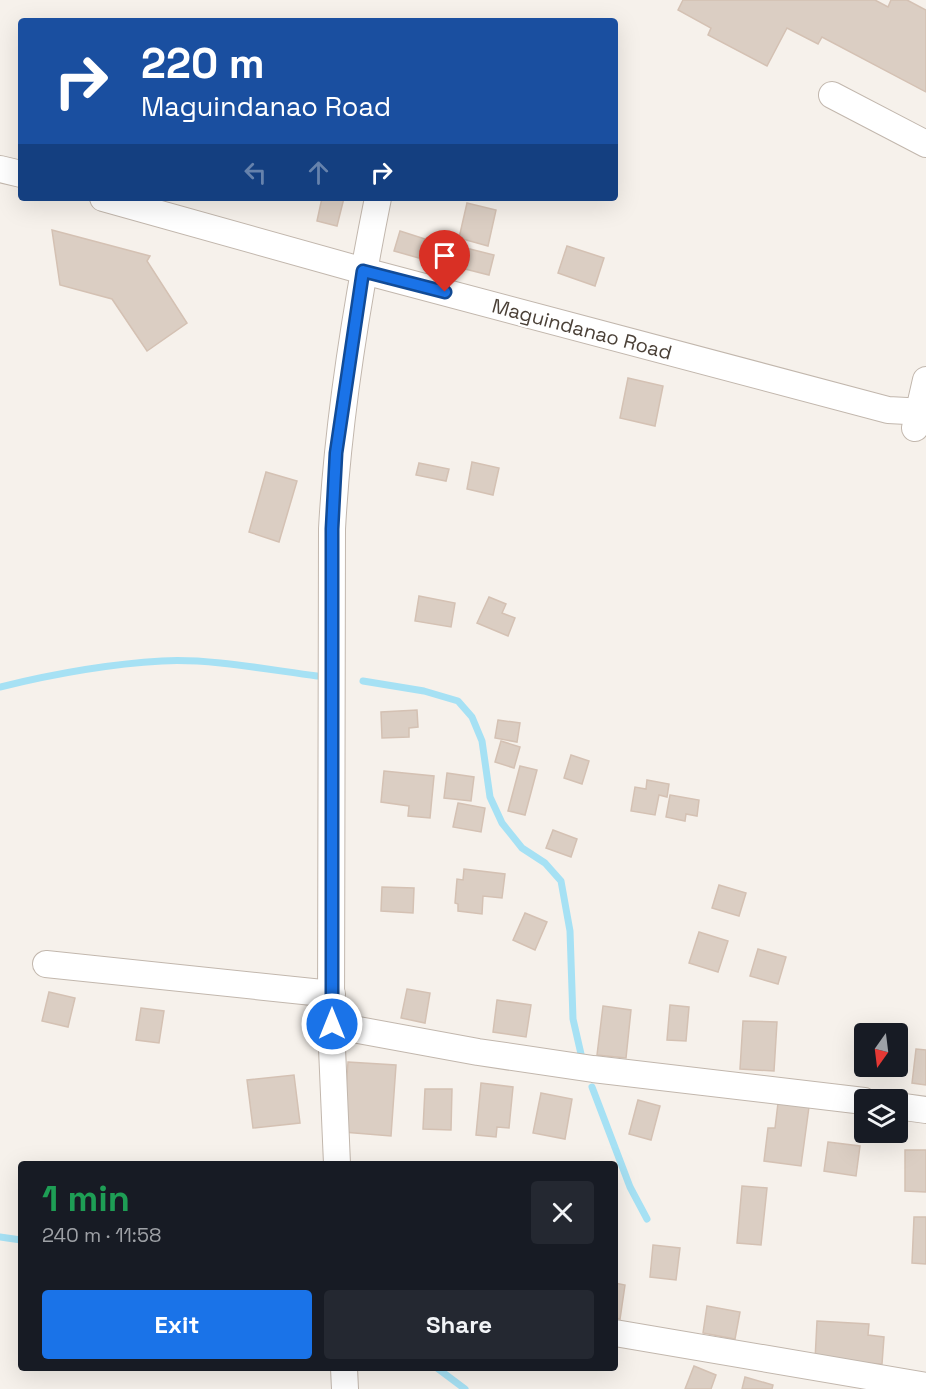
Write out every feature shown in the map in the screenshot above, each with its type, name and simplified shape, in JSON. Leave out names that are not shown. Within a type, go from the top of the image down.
[{"type":"street","points":[[832,95],[926,144]]},
{"type":"street","points":[[0,169],[18,173]]},
{"type":"street","name":"Maguindanao Road","points":[[115,201],[363,271],[922,420]]},
{"type":"street","points":[[337,1161],[332,1024],[332,529],[336,453],[363,271],[377,201]]},
{"type":"street","points":[[922,420],[926,380]]},
{"type":"street","points":[[46,964],[332,994]]},
{"type":"street","points":[[332,1024],[478,1052],[593,1069],[854,1100]]},
{"type":"street","points":[[908,1108],[926,1110]]},
{"type":"street","points":[[618,1334],[926,1386]]},
{"type":"street","points":[[344,1371],[345,1389]]},
{"type":"building","points":[[683,0],[875,0],[888,7],[891,0],[907,0],[926,10],[926,92],[822,37],[818,44],[787,28],[767,66],[708,35],[711,28],[678,10]]},
{"type":"building","points":[[321,201],[343,201],[337,226],[317,221]]},
{"type":"building","points":[[467,203],[496,210],[488,246],[459,238]]},
{"type":"building","points":[[52,230],[150,256],[147,261],[187,323],[147,351],[112,299],[60,285]]},
{"type":"building","points":[[400,231],[425,239],[419,258],[394,251]]},
{"type":"building","points":[[567,246],[604,258],[595,286],[558,273]]},
{"type":"building","points":[[462,247],[494,255],[489,275],[457,267]]},
{"type":"building","points":[[628,378],[663,386],[655,426],[620,418]]},
{"type":"building","points":[[472,462],[499,468],[493,495],[467,489]]},
{"type":"building","points":[[419,463],[449,469],[446,481],[416,475]]},
{"type":"building","points":[[266,472],[297,481],[279,542],[249,532]]},
{"type":"building","points":[[419,596],[455,603],[451,627],[415,621]]},
{"type":"building","points":[[489,597],[506,604],[502,613],[515,618],[508,636],[477,623]]},
{"type":"building","points":[[417,710],[418,727],[409,728],[409,737],[382,738],[381,712]]},
{"type":"building","points":[[498,720],[520,723],[517,742],[495,738]]},
{"type":"building","points":[[501,741],[520,747],[514,768],[495,762]]},
{"type":"building","points":[[571,755],[589,761],[582,784],[564,778]]},
{"type":"building","points":[[520,766],[537,770],[525,815],[508,811]]},
{"type":"building","points":[[384,771],[434,776],[430,818],[408,816],[409,806],[381,802]]},
{"type":"building","points":[[447,773],[474,777],[471,801],[444,798]]},
{"type":"building","points":[[647,780],[669,784],[667,797],[659,795],[655,815],[631,811],[635,787],[646,789]]},
{"type":"building","points":[[670,795],[699,800],[697,816],[686,814],[685,821],[666,817]]},
{"type":"building","points":[[458,803],[485,808],[481,832],[453,827]]},
{"type":"building","points":[[553,830],[577,839],[571,857],[546,848]]},
{"type":"building","points":[[464,869],[505,874],[502,898],[483,896],[482,914],[458,911],[458,904],[455,903],[457,879],[463,880]]},
{"type":"building","points":[[719,885],[746,893],[739,916],[712,908]]},
{"type":"building","points":[[382,887],[414,888],[413,913],[381,911]]},
{"type":"building","points":[[525,913],[547,922],[535,950],[513,940]]},
{"type":"building","points":[[699,932],[728,941],[718,972],[689,963]]},
{"type":"building","points":[[758,949],[786,957],[778,984],[750,976]]},
{"type":"building","points":[[407,989],[430,993],[425,1023],[401,1018]]},
{"type":"building","points":[[49,992],[75,998],[68,1027],[42,1021]]},
{"type":"building","points":[[497,1000],[531,1005],[526,1037],[493,1032]]},
{"type":"building","points":[[670,1005],[689,1007],[686,1041],[667,1040]]},
{"type":"building","points":[[603,1006],[631,1010],[626,1058],[597,1055]]},
{"type":"building","points":[[141,1008],[164,1011],[159,1043],[136,1040]]},
{"type":"building","points":[[743,1021],[777,1022],[774,1071],[740,1069]]},
{"type":"building","points":[[916,1049],[926,1050],[926,1085],[912,1083]]},
{"type":"building","points":[[348,1062],[396,1065],[391,1136],[343,1132]]},
{"type":"building","points":[[294,1075],[300,1123],[253,1128],[247,1080]]},
{"type":"building","points":[[481,1083],[513,1087],[509,1128],[497,1127],[496,1137],[476,1135]]},
{"type":"building","points":[[425,1089],[452,1089],[451,1130],[423,1129]]},
{"type":"building","points":[[541,1093],[572,1099],[565,1139],[533,1133]]},
{"type":"building","points":[[638,1100],[660,1106],[651,1140],[629,1134]]},
{"type":"building","points":[[778,1103],[809,1107],[801,1166],[764,1161],[768,1128],[775,1128]]},
{"type":"building","points":[[828,1142],[860,1146],[856,1176],[824,1171]]},
{"type":"building","points":[[905,1150],[926,1150],[926,1192],[905,1191]]},
{"type":"building","points":[[742,1186],[767,1188],[761,1245],[737,1243]]},
{"type":"building","points":[[914,1217],[926,1217],[926,1264],[912,1263]]},
{"type":"building","points":[[653,1245],[680,1248],[676,1280],[650,1277]]},
{"type":"building","points":[[618,1284],[625,1285],[620,1319],[618,1319]]},
{"type":"building","points":[[707,1306],[740,1312],[735,1339],[703,1333]]},
{"type":"building","points":[[817,1321],[869,1324],[868,1335],[884,1337],[882,1364],[815,1360]]},
{"type":"building","points":[[694,1366],[716,1375],[711,1389],[685,1389]]},
{"type":"building","points":[[745,1377],[773,1385],[772,1389],[742,1389]]},
{"type":"waterway","points":[[0,687],[81,670],[162,661],[219,663],[317,676]]},
{"type":"waterway","points":[[363,681],[424,691],[458,701],[472,717],[482,741],[490,797],[502,823],[522,848],[545,863],[561,881],[570,931],[573,1019],[581,1054]]},
{"type":"waterway","points":[[592,1087],[630,1187],[647,1219]]},
{"type":"waterway","points":[[0,1237],[18,1240]]},
{"type":"waterway","points":[[441,1371],[465,1389]]},
{"type":"route","points":[[332,1024],[332,529],[336,453],[363,271],[445,292]]}]
